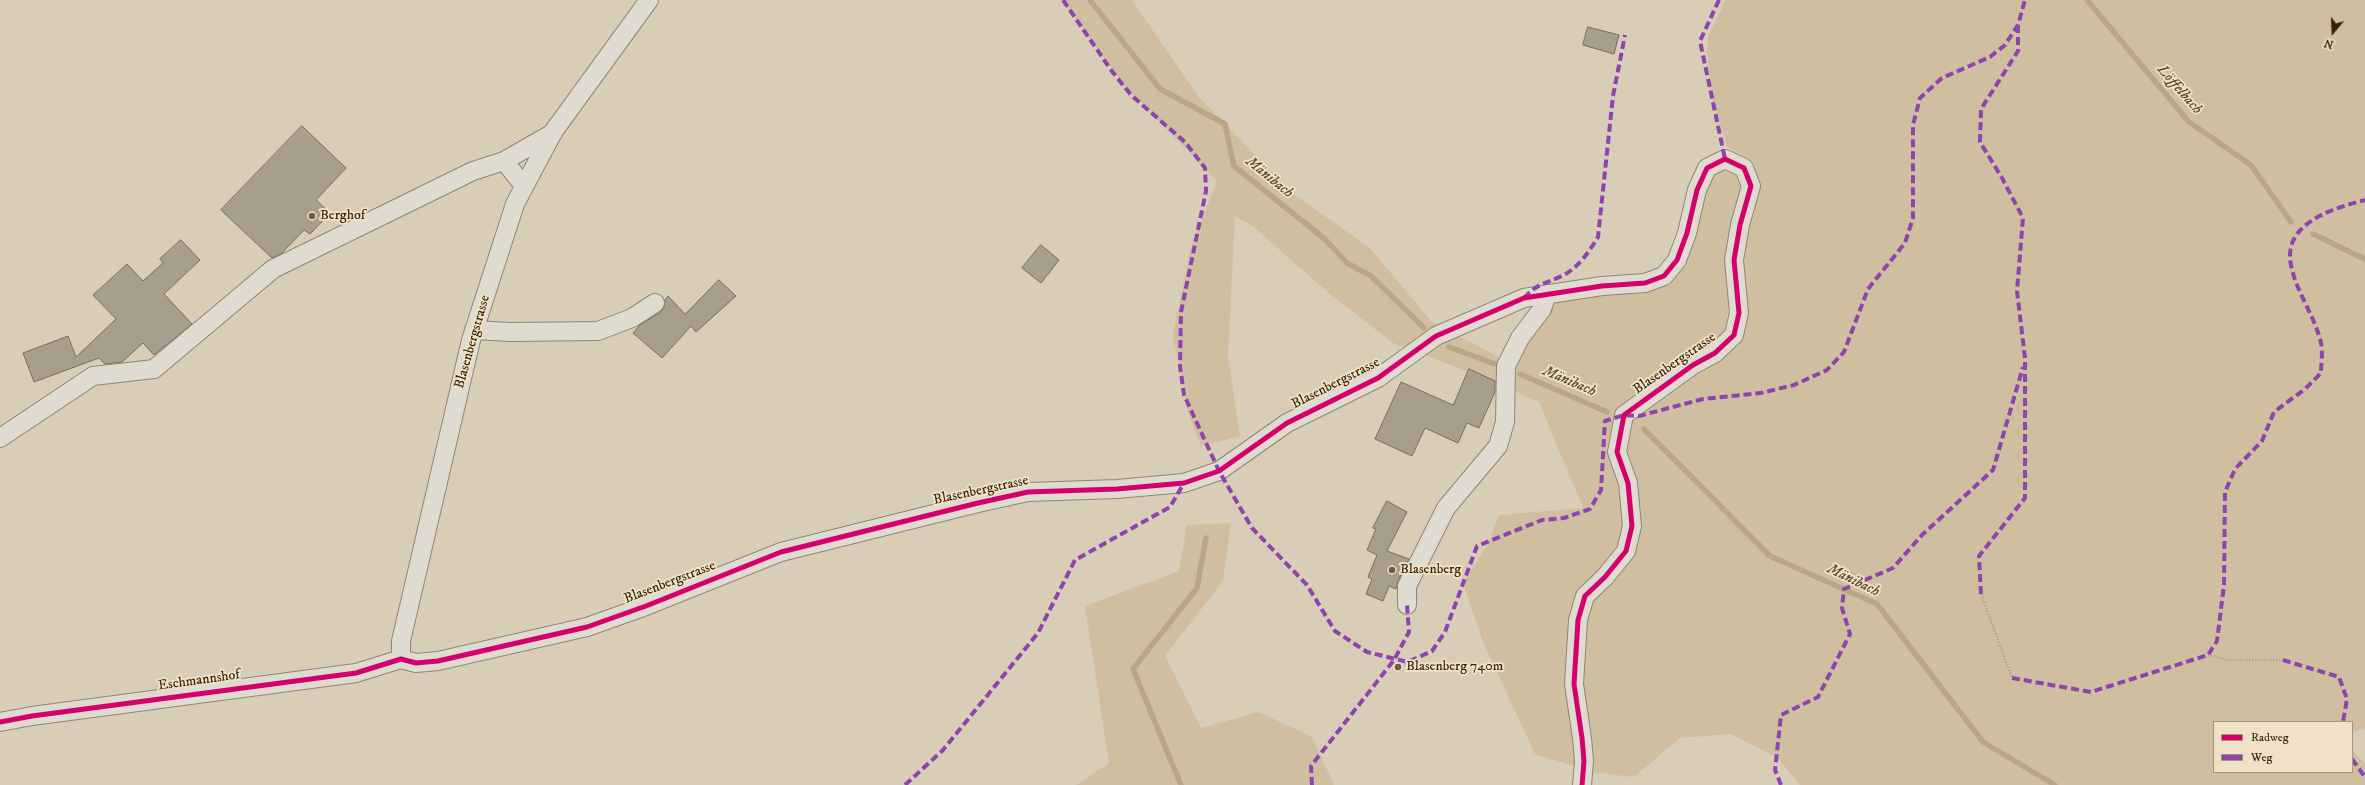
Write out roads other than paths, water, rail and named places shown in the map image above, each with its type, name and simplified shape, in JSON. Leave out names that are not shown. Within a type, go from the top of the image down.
[{"type":"street","name":"Blasenbergstrasse","points":[[648,0],[553,132],[515,204],[474,330],[401,641],[401,659],[416,663],[438,661],[587,627],[646,606],[781,552],[978,503],[1028,492],[1117,489],[1184,482],[1219,472],[1287,423],[1378,378],[1436,336],[1524,298],[1602,286],[1645,283],[1664,276],[1677,260],[1687,233],[1697,190],[1707,168],[1725,159],[1744,168],[1751,186],[1740,225],[1734,260],[1739,313],[1734,335],[1716,353],[1693,365],[1624,415],[1617,452],[1628,483],[1632,526],[1626,551],[1606,577],[1585,596],[1578,620],[1574,684],[1583,746],[1582,785]]},
{"type":"street","points":[[0,438],[93,376],[154,369],[273,269],[473,171],[504,161],[553,132]]},
{"type":"street","points":[[504,161],[524,186]]},
{"type":"street","points":[[1407,606],[1407,586],[1446,508],[1498,446],[1505,422],[1506,366],[1520,338],[1542,309],[1548,294]]},
{"type":"street","points":[[474,330],[510,332],[598,331],[632,318],[655,303]]},
{"type":"street","name":"Eschmannshof","points":[[0,722],[32,716],[356,673],[401,659]]},
{"type":"waterway","name":"Mänibach","points":[[1090,0],[1160,89],[1225,124],[1234,166],[1326,240],[1347,263],[1371,276],[1424,328]]},
{"type":"waterway","name":"Löffelbach","points":[[2087,0],[2189,122],[2251,165],[2291,222]]},
{"type":"waterway","name":"Löffelbach","points":[[2313,234],[2365,259]]},
{"type":"waterway","name":"Mänibach","points":[[1449,347],[1495,364]]},
{"type":"waterway","name":"Mänibach","points":[[1520,374],[1607,412]]},
{"type":"waterway","name":"Mänibach","points":[[1644,429],[1770,556],[1877,604],[1983,742],[2055,785]]},
{"type":"waterway","points":[[1181,785],[1133,669],[1197,588],[1206,538]]},
{"type":"place","name":"Berghof","points":[[312,216]]},
{"type":"place","name":"Blasenberg","points":[[1392,570]]},
{"type":"place","name":"Blasenberg 740m","points":[[1398,667]]}]
